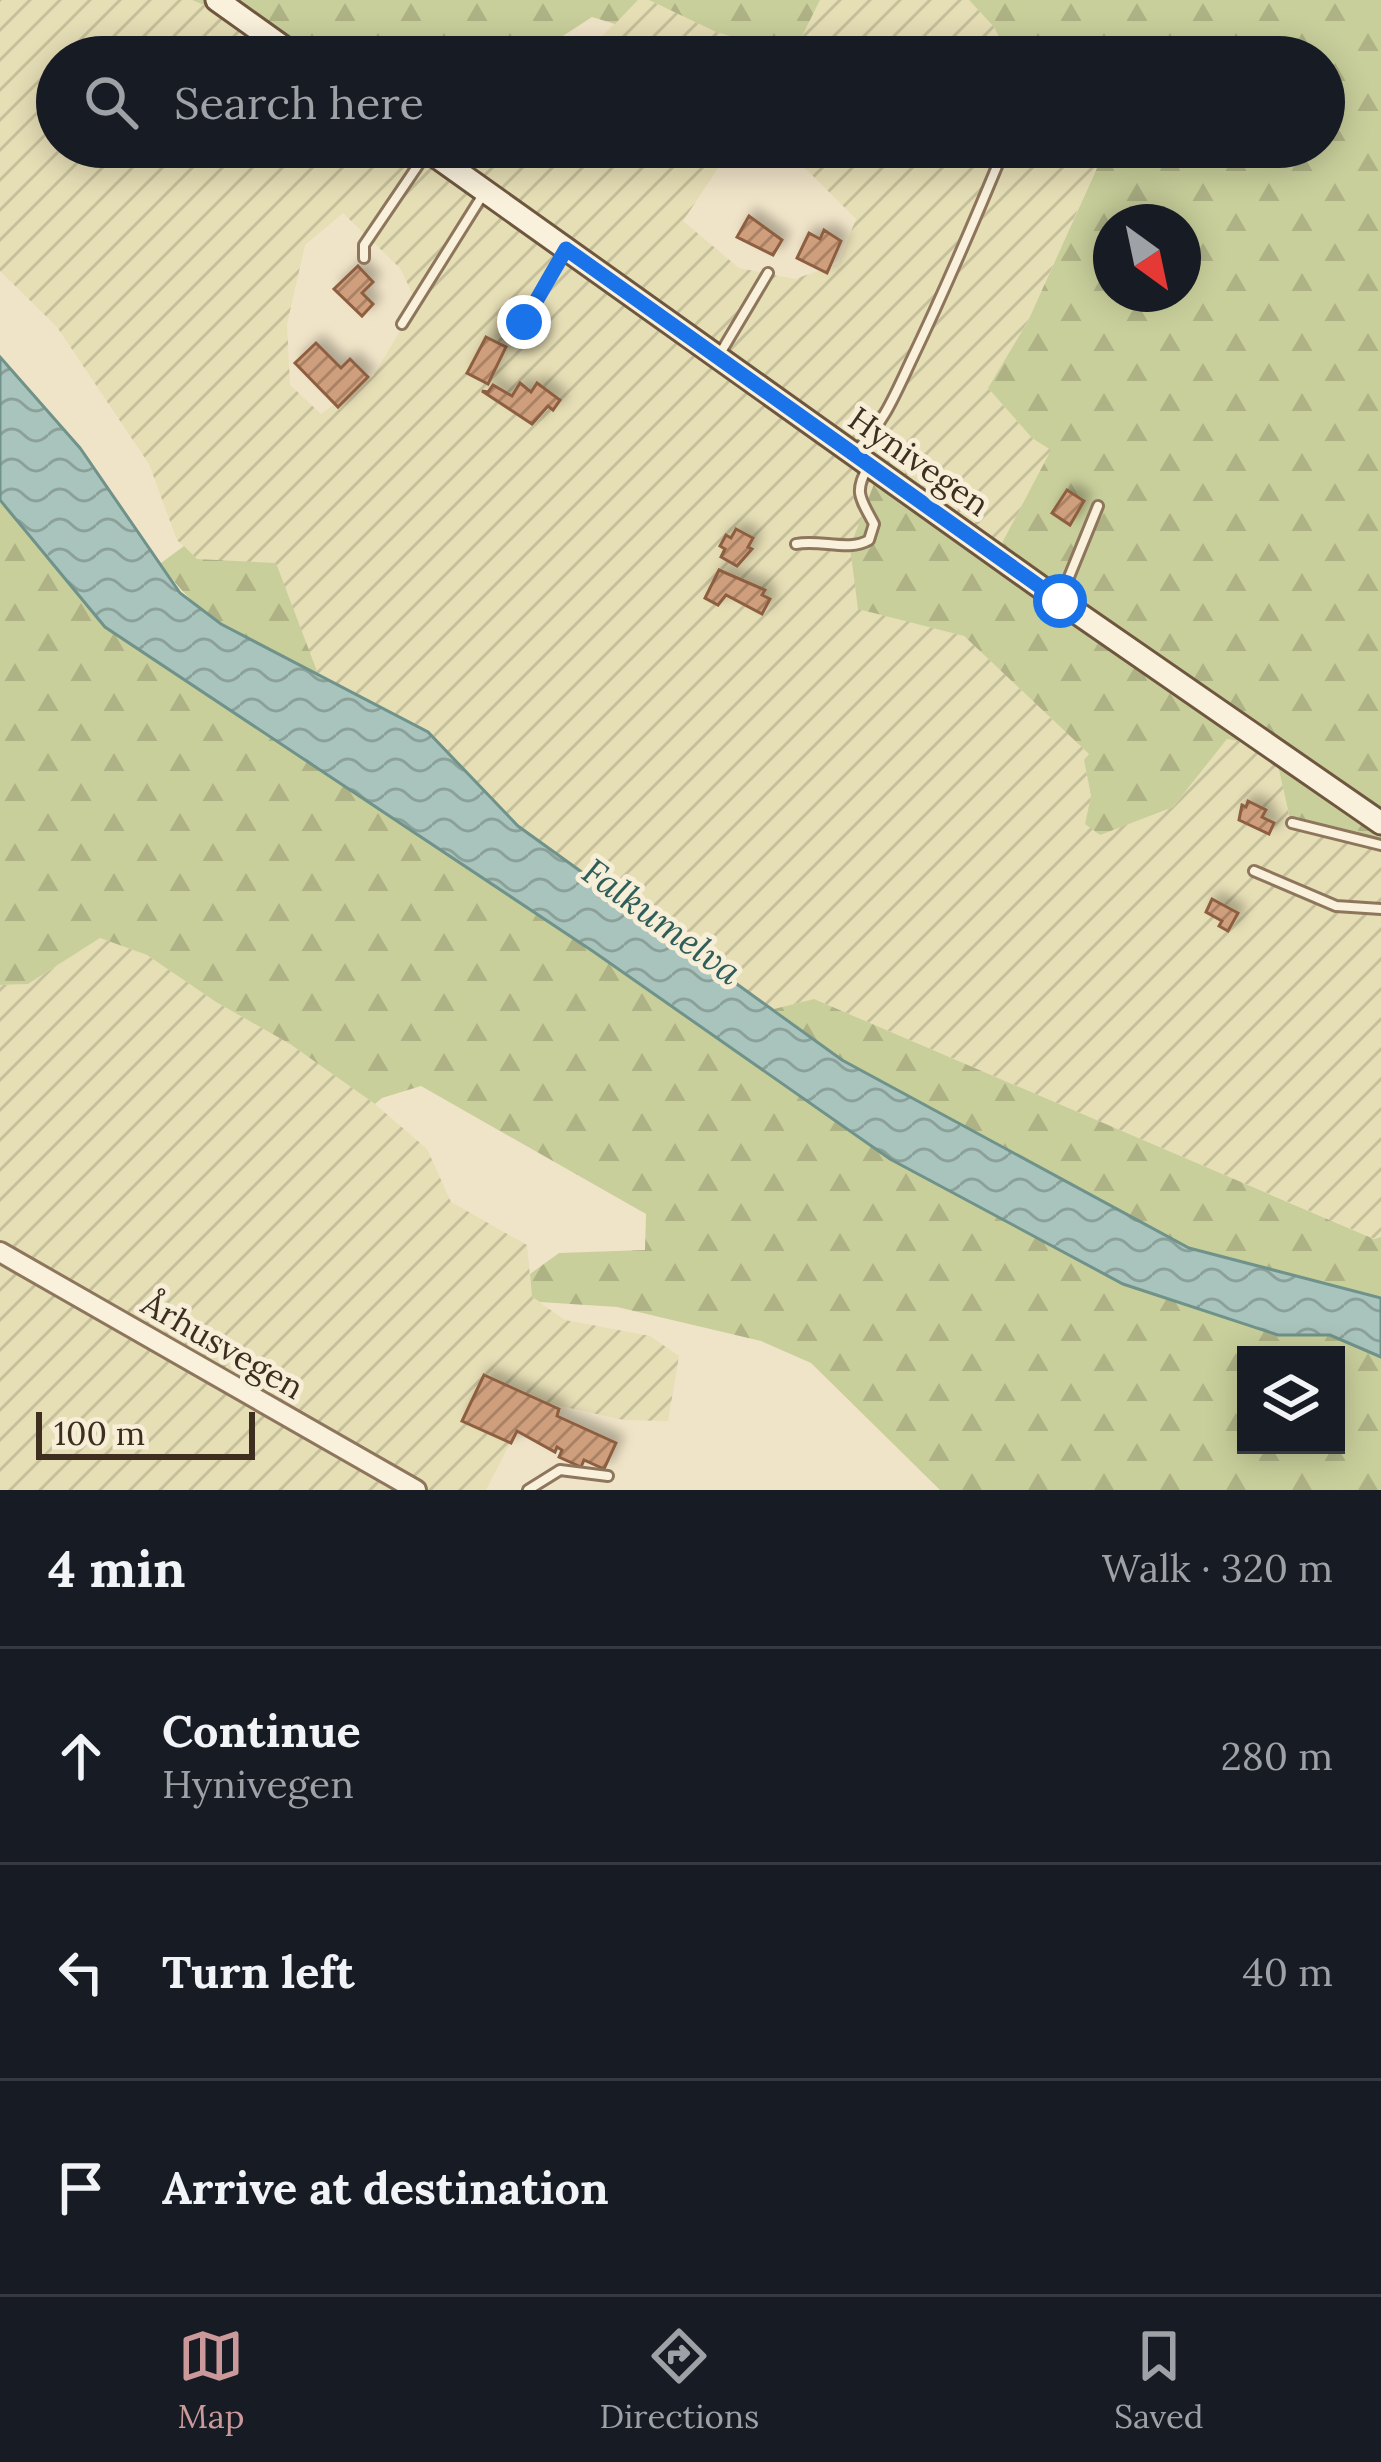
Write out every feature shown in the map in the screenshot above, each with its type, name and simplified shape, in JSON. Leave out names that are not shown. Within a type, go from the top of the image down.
[{"type":"main road","points":[[217,0],[268,36]]},
{"type":"main road","name":"Hynivegen","points":[[457,168],[861,460],[1381,823]]},
{"type":"street","name":"Århusvegen","points":[[0,1252],[416,1490]]},
{"type":"lane","points":[[364,258],[364,245],[424,168]]},
{"type":"lane","points":[[796,544],[856,547],[869,540],[874,524],[857,497],[861,460],[896,397],[997,168]]},
{"type":"lane","points":[[402,324],[485,191]]},
{"type":"lane","points":[[524,322],[566,249]]},
{"type":"lane","points":[[718,358],[768,273]]},
{"type":"lane","points":[[1060,601],[1098,506]]},
{"type":"lane","points":[[1292,823],[1381,845]]},
{"type":"lane","points":[[1254,871],[1336,906],[1381,909]]},
{"type":"lane","points":[[527,1490],[560,1470],[608,1476]]},
{"type":"shaded area","points":[[0,0],[192,0],[245,36],[36,36],[36,168],[718,168],[683,221],[739,268],[795,279],[838,264],[856,219],[804,168],[1097,168],[1028,321],[988,388],[1032,438],[1052,450],[1002,544],[878,476],[858,608],[964,636],[1090,755],[1084,760],[1091,796],[1086,824],[1173,807],[1227,739],[1274,748],[1291,823],[1381,849],[1381,1237],[1375,1239],[814,999],[775,1009],[842,1060],[518,826],[427,732],[221,624],[316,673],[276,564],[197,559],[177,540],[149,464],[57,327],[0,271]],"holes":[[[343,213],[400,268],[417,303],[373,376],[321,414],[290,385],[287,324],[305,245]]]},
{"type":"shaded area","points":[[638,0],[649,0],[730,36],[602,36]]},
{"type":"shaded area","points":[[820,0],[969,0],[998,36],[801,36]]},
{"type":"shaded area","points":[[100,938],[147,955],[290,1044],[375,1104],[427,1149],[451,1202],[527,1245],[532,1297],[565,1320],[650,1336],[679,1356],[668,1421],[624,1420],[542,1402],[516,1432],[486,1490],[0,1490],[0,985],[28,984]]},
{"type":"green space","points":[[192,0],[638,0],[615,24],[592,17],[563,36],[245,36]]},
{"type":"green space","points":[[649,0],[820,0],[802,36],[716,32]]},
{"type":"green space","points":[[969,0],[1381,0],[1381,849],[1291,823],[1274,748],[1227,739],[1173,807],[1100,835],[1085,824],[1091,796],[1084,760],[1089,754],[964,636],[858,609],[850,547],[877,476],[1002,543],[1051,450],[1032,438],[988,388],[1028,321],[1097,168],[1345,168],[1345,36],[998,36]]},
{"type":"green space","points":[[0,500],[105,627],[594,952],[890,1159],[1123,1284],[1278,1334],[1330,1335],[1381,1357],[1381,1490],[940,1490],[811,1363],[761,1341],[617,1307],[540,1302],[532,1297],[530,1274],[559,1253],[645,1250],[646,1214],[421,1086],[375,1104],[290,1044],[147,955],[100,938],[28,984],[0,985]]},
{"type":"green space","points":[[184,546],[197,559],[276,563],[318,674],[231,629],[193,601],[161,563]]},
{"type":"green space","points":[[814,999],[1374,1239],[1381,1237],[1381,1298],[1189,1248],[842,1060],[774,1009]]},
{"type":"water","points":[[0,357],[80,448],[180,593],[221,624],[428,732],[518,826],[842,1060],[1189,1248],[1381,1298],[1381,1357],[1330,1335],[1278,1335],[1123,1284],[890,1159],[594,952],[105,627],[0,500]]},
{"type":"building","points":[[749,216],[782,240],[773,255],[737,237]]},
{"type":"building","points":[[824,230],[841,241],[827,273],[797,258],[809,233],[820,239]]},
{"type":"building","points":[[358,266],[373,282],[362,293],[373,304],[362,316],[334,289]]},
{"type":"building","points":[[486,337],[506,347],[488,384],[467,373]]},
{"type":"building","points":[[316,343],[341,368],[350,359],[368,377],[338,407],[295,363]]},
{"type":"building","points":[[520,383],[531,392],[537,383],[560,400],[532,424],[482,391],[488,392],[493,385],[512,396]]},
{"type":"building","points":[[1067,490],[1084,501],[1070,525],[1052,513]]},
{"type":"building","points":[[736,529],[753,538],[748,547],[752,549],[737,566],[721,557],[725,549],[720,546]]},
{"type":"building","points":[[719,570],[765,590],[762,595],[770,599],[762,614],[726,595],[718,605],[705,598]]},
{"type":"building","points":[[1248,801],[1266,810],[1262,817],[1274,823],[1269,834],[1239,820],[1242,805],[1246,807]]},
{"type":"building","points":[[1212,899],[1238,913],[1228,931],[1219,926],[1222,921],[1206,912]]},
{"type":"building","points":[[484,1375],[559,1409],[557,1416],[616,1443],[604,1469],[584,1460],[581,1467],[559,1457],[562,1450],[557,1447],[555,1452],[517,1431],[511,1443],[462,1421]]},
{"type":"route","points":[[524,322],[566,249],[1060,601]]},
{"type":"water label","name":"Falkumelva","points":[[662,921]]}]
